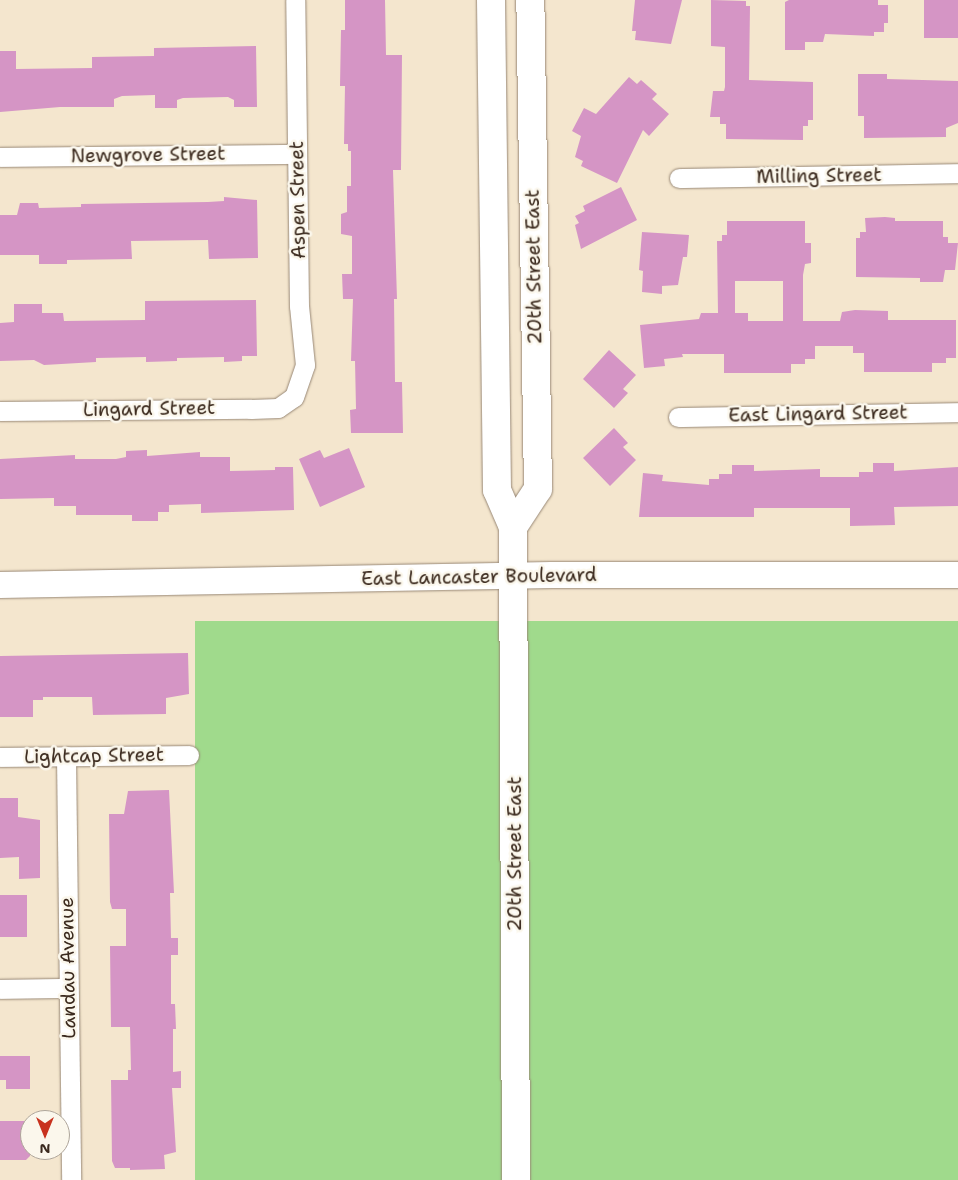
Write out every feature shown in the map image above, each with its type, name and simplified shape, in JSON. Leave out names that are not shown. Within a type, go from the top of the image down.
[{"type":"main road","name":"20th Street East","points":[[491,0],[498,490],[513,527],[516,1180]]},
{"type":"main road","name":"20th Street East","points":[[513,527],[538,488],[530,0]]},
{"type":"main road","name":"East Lancaster Boulevard","points":[[0,585],[514,576],[958,575]]},
{"type":"street","name":"Aspen Street","points":[[294,397],[305,365],[299,306],[296,0]]},
{"type":"street","name":"Newgrove Street","points":[[0,157],[297,154]]},
{"type":"street","name":"Milling Street","points":[[679,178],[958,173]]},
{"type":"street","name":"Lingard Street","points":[[0,411],[278,408],[294,397]]},
{"type":"street","name":"East Lingard Street","points":[[678,417],[958,412]]},
{"type":"street","name":"Lightcap Street","points":[[0,757],[189,755]]},
{"type":"street","name":"Landau Avenue","points":[[66,756],[67,988],[71,1180]]},
{"type":"street","points":[[0,989],[67,988]]},
{"type":"green space","points":[[195,621],[958,621],[958,1180],[195,1180]]},
{"type":"building","points":[[345,0],[385,0],[386,55],[402,55],[401,170],[393,170],[397,299],[394,299],[395,382],[402,382],[403,433],[351,433],[350,410],[356,409],[355,361],[351,361],[353,299],[343,299],[342,274],[352,274],[352,236],[341,234],[341,214],[347,212],[347,186],[351,186],[351,151],[348,151],[348,144],[344,144],[345,86],[340,86],[341,30],[345,30]]},
{"type":"building","points":[[635,0],[682,0],[671,44],[635,40],[636,31],[632,31]]},
{"type":"building","points":[[711,0],[746,1],[746,6],[750,6],[749,80],[813,82],[813,120],[808,120],[808,126],[803,126],[803,140],[726,139],[726,124],[720,124],[720,117],[710,117],[713,91],[724,91],[725,87],[725,47],[711,46]]},
{"type":"building","points":[[789,0],[878,0],[878,5],[888,5],[888,23],[884,23],[884,32],[874,32],[874,36],[825,34],[823,42],[805,42],[805,50],[785,50],[785,2]]},
{"type":"building","points":[[924,0],[958,0],[958,38],[924,38]]},
{"type":"building","points":[[256,46],[257,107],[234,107],[234,100],[228,97],[183,98],[177,100],[177,108],[155,108],[155,95],[122,96],[114,99],[114,107],[60,107],[0,112],[0,51],[16,51],[16,69],[92,68],[92,57],[154,56],[154,48]]},
{"type":"building","points":[[858,74],[887,74],[887,79],[958,81],[958,123],[946,128],[946,137],[864,138],[864,116],[858,116]]},
{"type":"building","points":[[629,77],[637,84],[641,80],[657,94],[652,99],[669,114],[649,136],[643,130],[617,183],[581,166],[583,161],[575,157],[581,136],[572,131],[584,108],[596,114]]},
{"type":"building","points":[[621,187],[637,220],[581,249],[575,225],[579,223],[575,216],[585,211],[583,206]]},
{"type":"building","points":[[224,197],[257,200],[258,258],[209,259],[208,240],[131,241],[132,259],[67,260],[67,264],[39,264],[39,255],[0,255],[0,215],[17,215],[20,203],[38,203],[39,208],[81,207],[81,204],[224,201]]},
{"type":"building","points":[[865,218],[895,218],[895,221],[943,221],[943,237],[948,237],[948,243],[958,243],[955,270],[945,270],[943,282],[920,282],[920,278],[856,277],[856,238],[860,238],[860,232],[866,232]]},
{"type":"building","points":[[727,221],[805,221],[805,243],[811,243],[811,263],[805,264],[803,275],[803,321],[840,321],[842,312],[855,310],[888,311],[888,320],[956,320],[956,358],[946,358],[946,363],[932,363],[932,372],[864,372],[864,353],[853,353],[853,346],[815,346],[815,359],[805,359],[805,364],[791,364],[791,373],[724,373],[724,354],[682,354],[683,357],[664,359],[665,366],[644,368],[640,325],[699,319],[701,313],[718,313],[717,241],[722,241],[722,235],[727,235]],"holes":[[[735,281],[783,281],[783,321],[748,321],[748,313],[735,313]]]},
{"type":"building","points":[[642,232],[689,235],[687,257],[683,257],[678,285],[662,286],[662,294],[642,292],[643,271],[639,270]]},
{"type":"building","points":[[256,300],[257,356],[242,356],[242,361],[224,362],[224,357],[177,358],[177,361],[146,362],[146,357],[96,358],[96,362],[44,365],[34,360],[0,361],[0,323],[14,322],[14,304],[42,304],[42,313],[63,313],[64,321],[145,320],[145,301]]},
{"type":"building","points":[[609,350],[636,375],[623,389],[628,393],[614,408],[583,379]]},
{"type":"building","points":[[614,428],[628,443],[623,447],[636,460],[610,486],[583,458]]},
{"type":"building","points":[[349,448],[365,487],[320,507],[299,459],[320,450],[324,458]]},
{"type":"building","points":[[147,450],[147,456],[200,452],[200,457],[230,457],[230,471],[275,470],[275,467],[293,467],[294,510],[201,513],[201,504],[169,505],[169,512],[158,512],[158,521],[132,521],[132,515],[76,515],[76,506],[54,506],[54,498],[0,499],[0,459],[75,455],[75,459],[116,459],[126,457],[126,451]]},
{"type":"building","points":[[873,463],[894,463],[894,471],[958,467],[958,506],[894,507],[895,525],[850,526],[850,508],[754,508],[754,517],[639,517],[643,473],[663,475],[662,481],[709,485],[709,479],[719,479],[719,474],[732,474],[732,465],[754,465],[754,471],[820,469],[820,477],[859,477],[859,472],[873,472]]},
{"type":"building","points":[[188,653],[189,694],[166,698],[166,714],[93,715],[92,697],[43,697],[43,700],[33,700],[33,717],[0,717],[0,656]]},
{"type":"building","points":[[169,790],[174,893],[170,893],[171,938],[178,938],[178,955],[171,955],[171,1004],[175,1004],[176,1029],[173,1029],[173,1072],[181,1071],[181,1088],[172,1088],[176,1152],[164,1155],[165,1169],[130,1170],[130,1168],[115,1168],[112,1161],[111,1080],[128,1080],[128,1070],[131,1070],[130,1027],[111,1027],[110,946],[126,946],[126,909],[112,909],[110,902],[109,814],[124,814],[128,791]]},
{"type":"building","points":[[0,798],[18,798],[18,817],[40,820],[40,878],[19,879],[19,857],[0,858]]},
{"type":"building","points":[[0,895],[27,895],[27,937],[0,937]]},
{"type":"building","points":[[0,1056],[30,1056],[30,1089],[6,1089],[6,1080],[0,1080]]},
{"type":"building","points":[[0,1121],[20,1121],[20,1160],[0,1160]]}]
